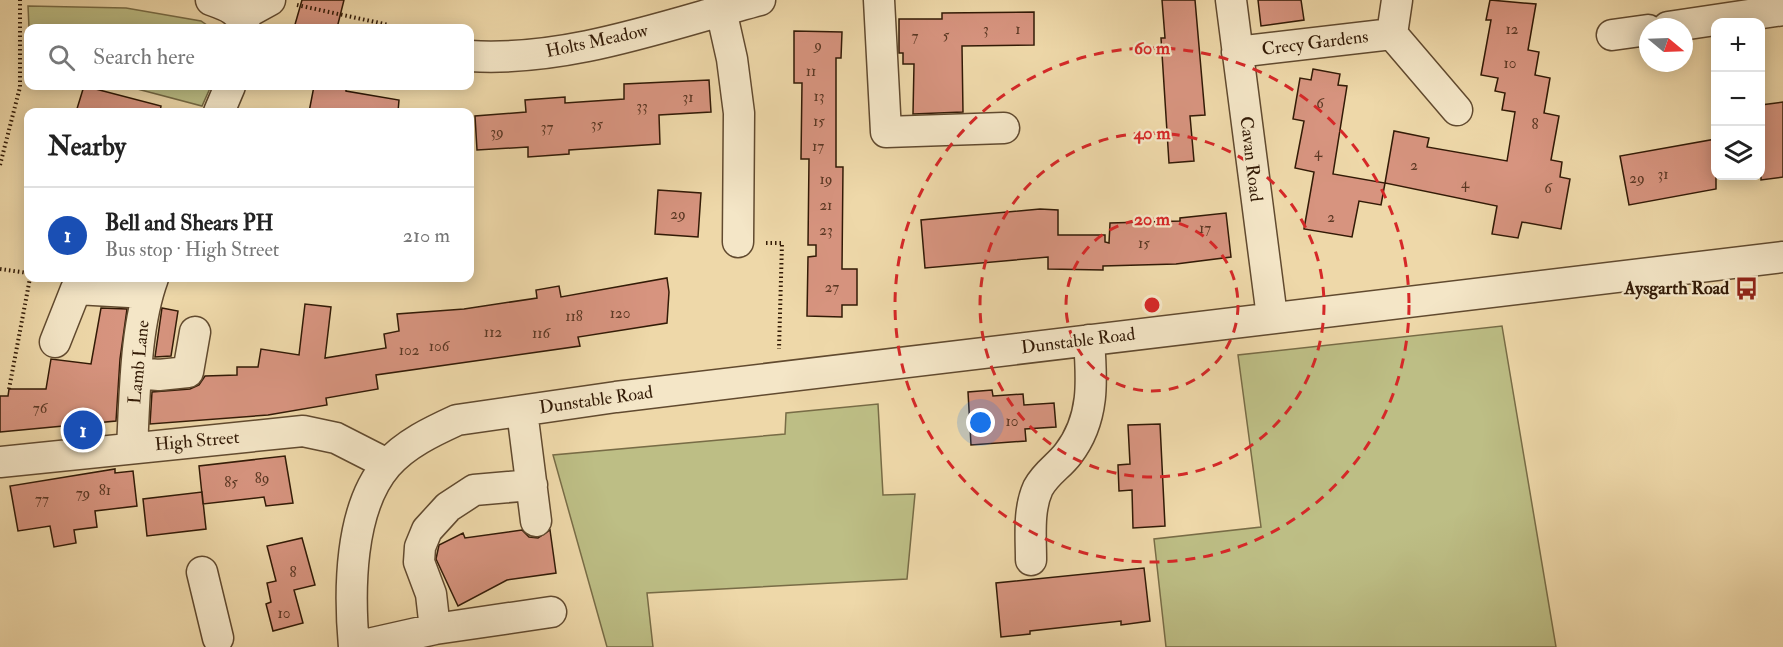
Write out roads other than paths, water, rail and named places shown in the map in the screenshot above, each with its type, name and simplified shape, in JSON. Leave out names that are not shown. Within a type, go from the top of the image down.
[{"type":"street","points":[[211,0],[230,7],[243,22],[278,1]]},
{"type":"street","name":"Holts Meadow","points":[[474,56],[532,54],[604,43],[760,0]]},
{"type":"street","points":[[879,0],[886,132],[1004,128]]},
{"type":"street","name":"Cavan Road","points":[[1231,0],[1272,318]]},
{"type":"street","name":"Crecy Gardens","points":[[1397,0],[1392,34],[1457,110]]},
{"type":"street","points":[[721,10],[732,59],[739,113],[738,242]]},
{"type":"street","points":[[1693,23],[1783,10]]},
{"type":"street","points":[[1612,35],[1639,31]]},
{"type":"street","name":"Crecy Gardens","points":[[1237,52],[1392,34]]},
{"type":"street","points":[[221,108],[228,90]]},
{"type":"street","name":"Dunstable Road","points":[[387,464],[433,431],[457,420],[779,377],[1783,257]]},
{"type":"street","points":[[55,342],[75,289],[150,285]]},
{"type":"street","name":"Lamb Lane","points":[[132,447],[136,373],[150,285]]},
{"type":"street","points":[[136,373],[159,375],[188,372],[195,332]]},
{"type":"street","points":[[1031,560],[1032,512],[1038,489],[1048,472],[1067,456],[1078,439],[1088,416],[1092,388],[1089,340]]},
{"type":"street","points":[[522,411],[536,521]]},
{"type":"street","name":"High Street","points":[[0,462],[303,431],[336,438],[387,464]]},
{"type":"street","points":[[387,464],[373,489],[356,546],[351,603],[355,647],[435,629],[551,612]]},
{"type":"street","points":[[435,629],[431,594],[419,562],[420,547],[427,530],[448,507],[474,490],[532,484]]},
{"type":"street","points":[[202,572],[218,638]]},
{"type":"place","name":"Aysgarth Road","points":[[1747,288]]},
{"type":"place","name":"Bell and Shears PH","points":[[83,430]]}]
